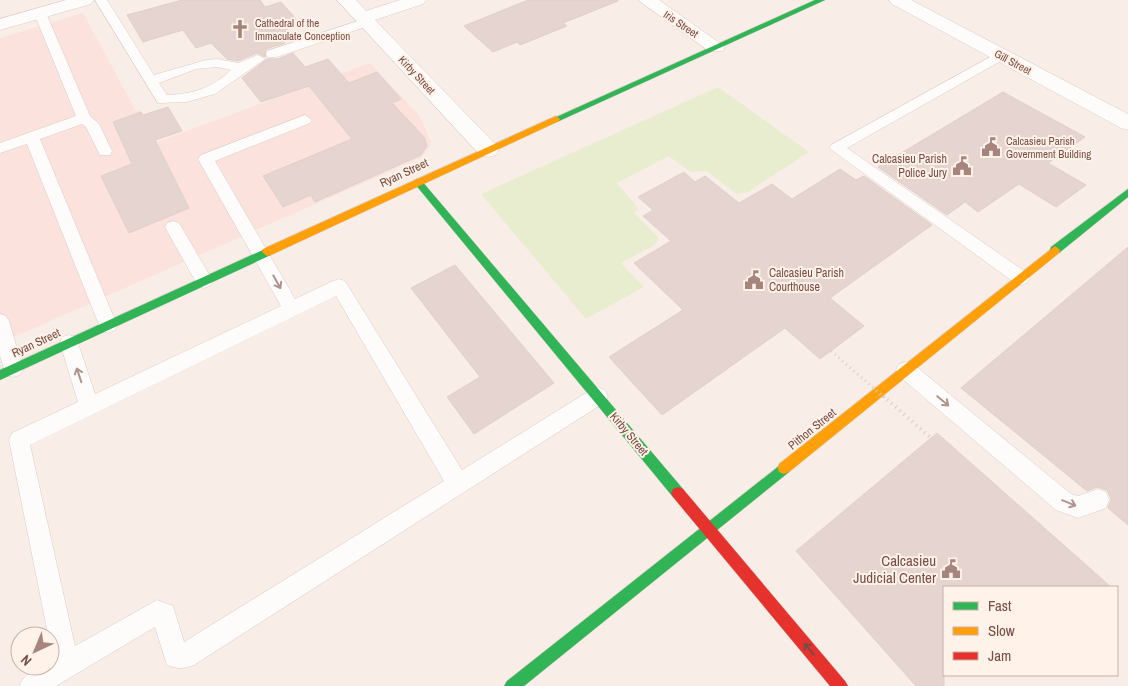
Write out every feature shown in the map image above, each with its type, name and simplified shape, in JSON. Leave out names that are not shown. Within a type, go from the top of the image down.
[{"type":"street","points":[[0,25],[85,0]]},
{"type":"street","name":"Kirby Street","points":[[346,0],[488,150]]},
{"type":"street","points":[[365,20],[417,0]]},
{"type":"street","name":"Iris Street","points":[[647,0],[716,47]]},
{"type":"street","name":"Ryan Street","points":[[6,372],[488,150],[821,0]]},
{"type":"street","name":"Gill Street","points":[[898,0],[1128,123]]},
{"type":"street","name":"Kirby Street","points":[[418,182],[840,686]]},
{"type":"street","name":"Pithon Street","points":[[512,686],[710,529],[1020,278],[1126,196]]},
{"type":"lane","points":[[101,0],[163,100],[181,99],[213,90],[223,85],[238,68],[258,59]]},
{"type":"lane","points":[[40,13],[84,118],[92,124],[105,151]]},
{"type":"lane","points":[[272,54],[365,20]]},
{"type":"lane","points":[[1001,55],[836,148],[1020,278]]},
{"type":"lane","points":[[151,80],[206,64],[219,63],[238,68]]},
{"type":"lane","points":[[1,146],[84,118]]},
{"type":"lane","points":[[292,309],[206,159],[305,120]]},
{"type":"lane","points":[[32,137],[108,325]]},
{"type":"lane","points":[[173,227],[204,281]]},
{"type":"lane","points":[[67,666],[18,440],[339,286],[458,484]]},
{"type":"lane","points":[[0,321],[6,372]]},
{"type":"lane","points":[[68,343],[89,406]]},
{"type":"lane","points":[[906,370],[1064,502],[1078,507],[1098,500]]},
{"type":"lane","points":[[32,686],[157,612],[164,615],[176,656],[185,656],[598,396]]},
{"type":"path","points":[[832,351],[931,438]]},
{"type":"shaded area","points":[[83,13],[136,111],[140,110],[157,142],[370,63],[419,115],[431,142],[428,150],[420,158],[0,343],[0,38]]},
{"type":"green space","points":[[718,87],[809,152],[748,192],[736,194],[707,171],[690,172],[669,156],[617,183],[639,209],[634,213],[659,238],[655,245],[621,263],[644,287],[586,319],[481,194]]},
{"type":"building","name":"Cathedral of the Immaculate Conception","points":[[182,0],[260,0],[265,7],[281,2],[296,19],[280,38],[285,43],[266,49],[265,57],[257,53],[238,61],[227,59],[211,43],[196,48],[183,30],[143,42],[127,15]]},
{"type":"building","points":[[528,0],[618,1],[563,23],[567,26],[520,45],[517,42],[493,52],[464,26]]},
{"type":"building","points":[[293,53],[305,67],[328,59],[349,83],[377,72],[401,99],[392,103],[424,137],[427,146],[421,155],[315,202],[311,195],[283,207],[263,176],[352,139],[309,86],[261,102],[242,78],[267,59],[278,59]]},
{"type":"building","name":"Calcasieu Parish Government Building","points":[[1003,92],[1085,137],[1048,163],[1086,185],[1056,207],[1019,184],[978,212],[965,202],[947,215],[878,167]]},
{"type":"building","points":[[168,107],[182,131],[155,140],[189,208],[129,233],[101,176],[132,164],[113,122],[141,112],[143,115]]},
{"type":"building","name":"Calcasieu Parish Courthouse","points":[[840,169],[856,180],[864,176],[932,225],[830,298],[864,326],[820,359],[785,328],[662,415],[609,357],[683,310],[634,263],[671,241],[643,216],[653,210],[638,197],[684,172],[695,182],[705,176],[739,203],[772,184],[792,199]]},
{"type":"building","points":[[1128,247],[1128,525],[1108,508],[1111,499],[1107,490],[1097,487],[1087,491],[961,388]]},
{"type":"building","points":[[455,265],[554,383],[474,434],[447,397],[480,377],[411,288]]},
{"type":"building","name":"Calcasieu Judicial Center","points":[[937,433],[1110,586],[943,586],[944,686],[916,686],[796,551]]},
{"type":"traffic: fast","points":[[556,119],[821,0]]},
{"type":"traffic: fast","points":[[418,182],[678,493]]},
{"type":"traffic: fast","points":[[1055,250],[1128,192]]},
{"type":"traffic: fast","points":[[0,375],[267,252]]},
{"type":"traffic: fast","points":[[512,686],[784,468]]},
{"type":"traffic: slow","points":[[267,252],[556,119]]},
{"type":"traffic: slow","points":[[784,468],[1055,250]]},
{"type":"traffic: jam","points":[[678,493],[840,686]]},
{"type":"place","name":"Cathedral of the Immaculate Conception","points":[[240,29]]},
{"type":"place","name":"Calcasieu Parish Government Building","points":[[991,147]]},
{"type":"place","name":"Calcasieu Parish Police Jury","points":[[962,166]]},
{"type":"place","name":"Calcasieu Parish Courthouse","points":[[754,280]]},
{"type":"place","name":"Calcasieu Judicial Center","points":[[951,569]]}]
